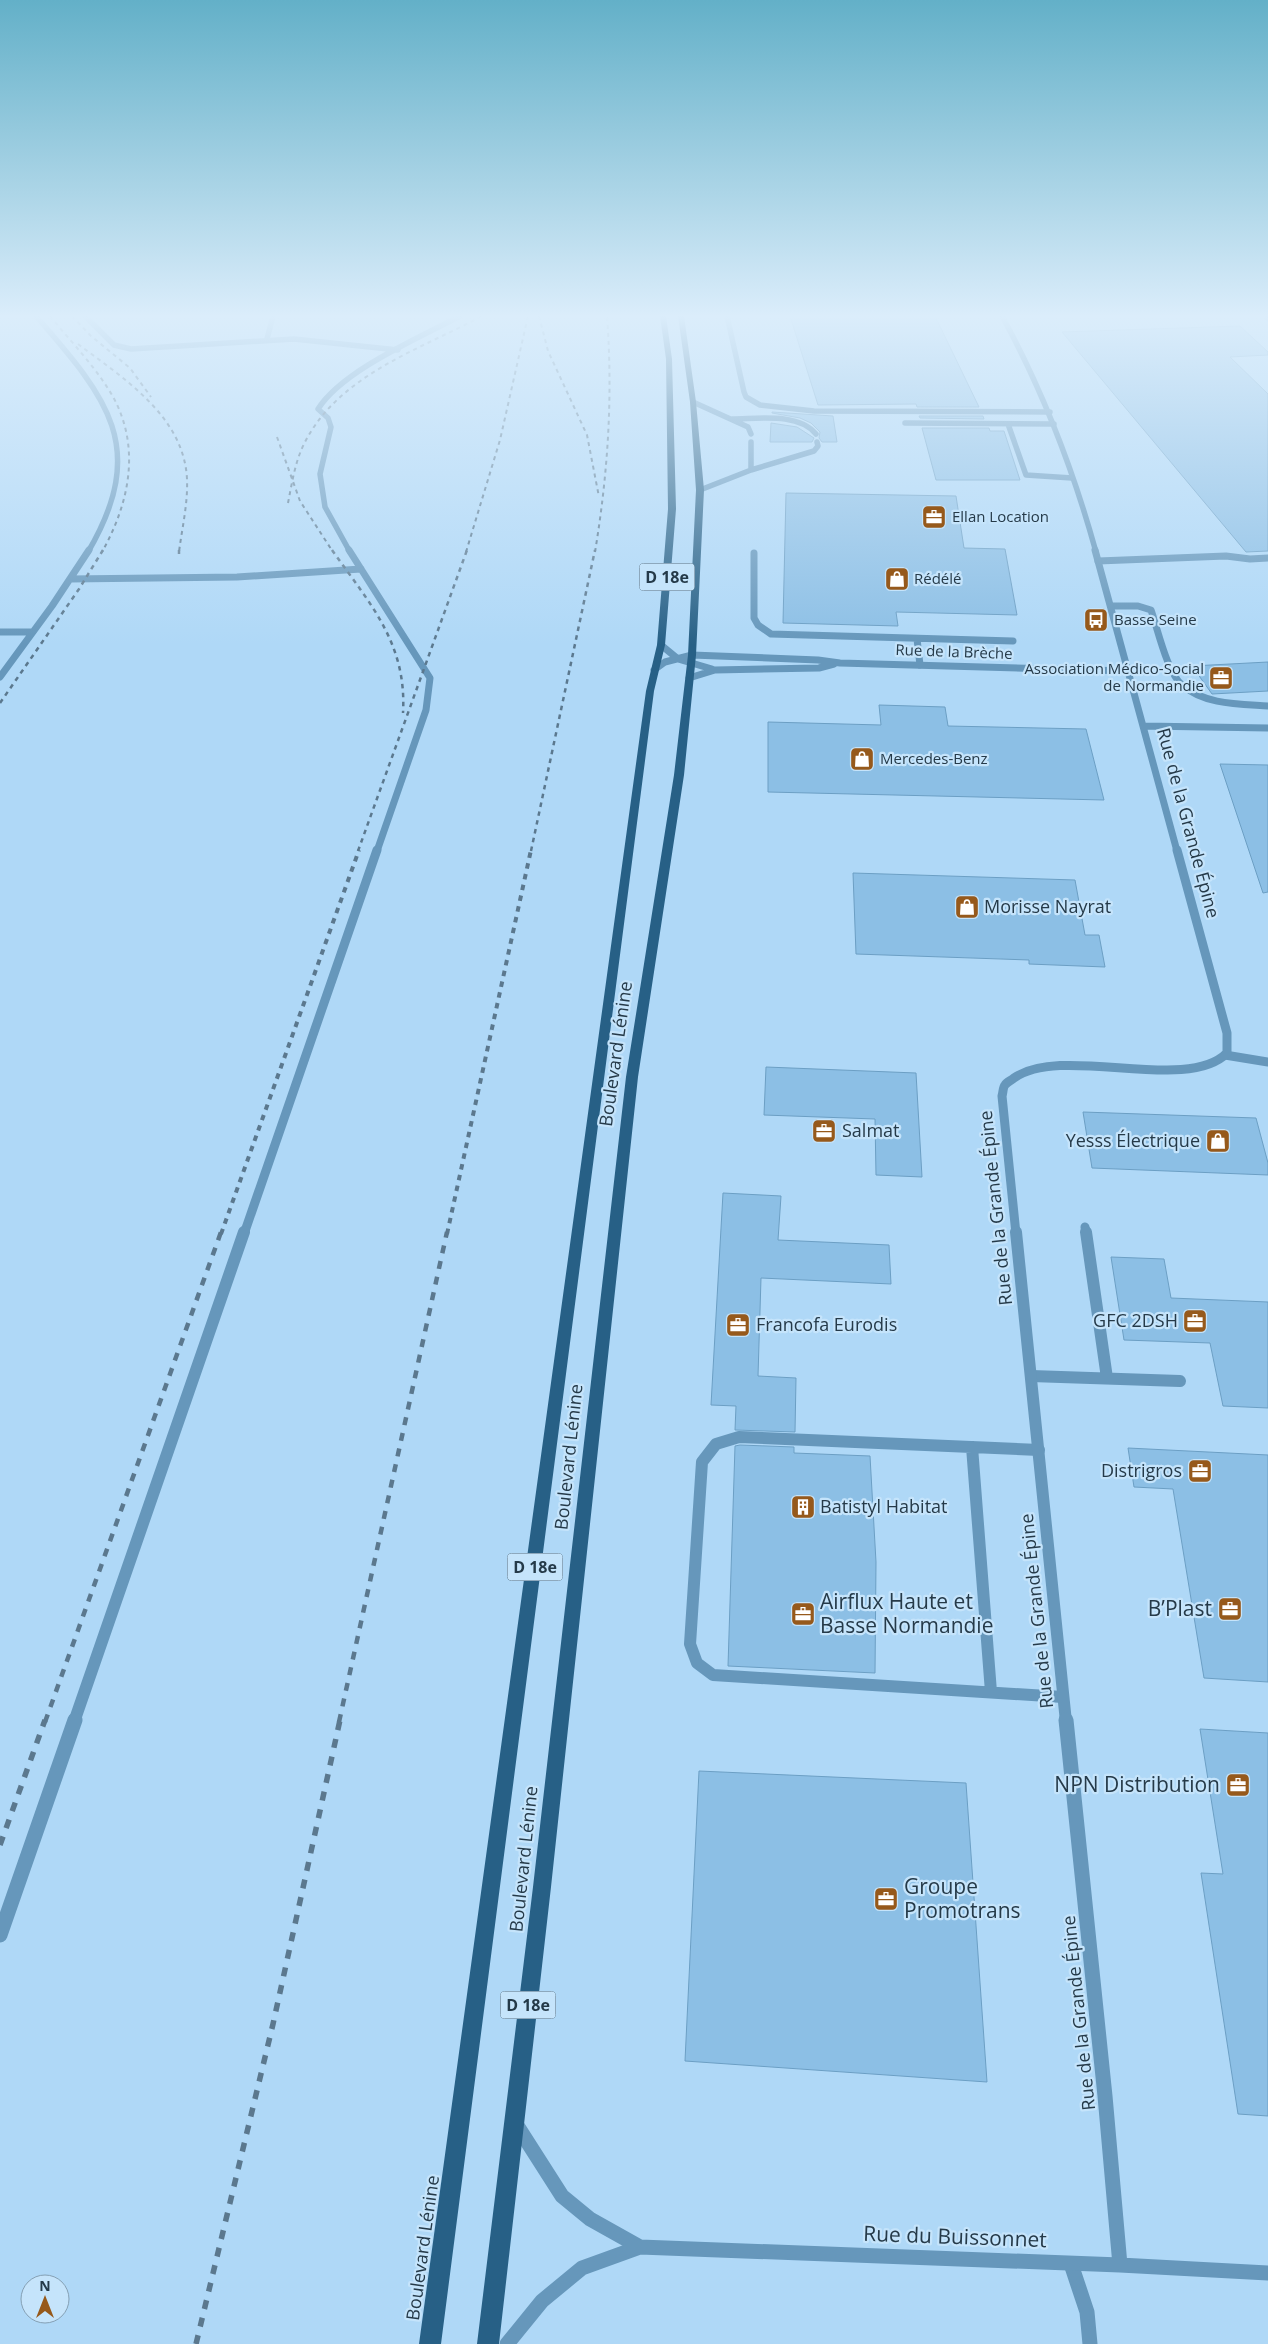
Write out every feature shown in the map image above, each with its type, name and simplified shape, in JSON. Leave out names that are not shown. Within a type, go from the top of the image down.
[{"type":"main road","name":"Boulevard Lénine","points":[[430,2344],[502,1816],[650,691],[662,645],[672,509],[670,425]]},
{"type":"main road","name":"Boulevard Lénine","points":[[488,2344],[632,1077],[679,775],[691,665],[700,490],[695,425]]},
{"type":"street","points":[[0,677],[70,579],[93,543],[109,507],[118,472],[116,447],[109,425]]},
{"type":"street","points":[[0,1935],[426,710],[430,678],[361,569],[325,507],[320,474],[330,425]]},
{"type":"street","points":[[745,425],[748,427],[751,434]]},
{"type":"street","points":[[807,425],[814,429],[816,434]]},
{"type":"street","points":[[1008,425],[1026,475],[1072,478]]},
{"type":"street","name":"Rue de la Grande Épine","points":[[1054,425],[1111,606],[1227,1033],[1229,1047],[1225,1055],[1202,1066],[1180,1069],[1050,1068],[1032,1070],[1018,1076],[1006,1085],[1002,1096],[1105,2096],[1120,2266]]},
{"type":"street","points":[[751,442],[751,470]]},
{"type":"street","points":[[700,490],[751,470],[814,451],[818,446],[817,442]]},
{"type":"street","points":[[754,553],[754,618],[758,625],[766,631],[781,636],[1014,641]]},
{"type":"street","points":[[1098,561],[1226,556],[1250,559],[1268,558]]},
{"type":"street","points":[[70,579],[237,577],[361,569]]},
{"type":"street","points":[[1111,606],[1138,606],[1151,610],[1175,678],[1188,690],[1206,698],[1223,702],[1268,706]]},
{"type":"street","points":[[0,632],[32,632]]},
{"type":"street","points":[[916,639],[920,665]]},
{"type":"street","points":[[662,645],[675,658],[691,665]]},
{"type":"street","points":[[654,670],[675,658],[692,655]]},
{"type":"street","name":"Rue de la Brèche","points":[[692,655],[818,660],[840,663],[1128,671]]},
{"type":"street","name":"Rue de la Brèche","points":[[691,665],[715,670],[818,668],[840,663]]},
{"type":"street","name":"Rue de la Brèche","points":[[689,678],[715,670]]},
{"type":"street","points":[[1144,726],[1268,728]]},
{"type":"street","points":[[1225,1055],[1268,1062]]},
{"type":"street","points":[[1085,1228],[1107,1378]]},
{"type":"street","points":[[1031,1376],[1180,1381]]},
{"type":"street","points":[[1039,1450],[739,1437],[722,1440],[711,1446],[702,1462],[690,1644],[693,1660],[704,1671],[714,1675],[1063,1697]]},
{"type":"street","points":[[972,1447],[992,1692]]},
{"type":"street","name":"Rue du Buissonnet","points":[[514,2122],[562,2196],[590,2219],[640,2247]]},
{"type":"street","name":"Rue du Buissonnet","points":[[506,2344],[542,2301],[582,2268],[640,2247],[1268,2273]]},
{"type":"street","points":[[1071,2264],[1087,2312],[1090,2344]]},
{"type":"building","points":[[771,425],[797,427],[814,438],[812,442],[770,442]]},
{"type":"building","points":[[813,425],[834,425],[837,442],[822,442],[819,438],[820,432]]},
{"type":"building","points":[[1140,425],[1268,425],[1268,551],[1246,552]]},
{"type":"building","points":[[922,428],[989,428],[990,431],[1004,431],[1020,480],[936,480]]},
{"type":"building","name":"Rédélé","points":[[786,493],[956,496],[964,548],[1005,549],[1017,615],[896,612],[898,626],[783,623]]},
{"type":"building","points":[[1268,662],[1268,691],[1212,694],[1192,666]]},
{"type":"building","points":[[879,705],[945,707],[948,726],[1086,729],[1104,800],[768,792],[768,722],[881,725]]},
{"type":"building","points":[[1220,764],[1268,765],[1268,892],[1263,893]]},
{"type":"building","name":"Morisse Nayrat","points":[[853,873],[1075,880],[1085,935],[1099,935],[1105,967],[1029,964],[1029,960],[856,954]]},
{"type":"building","points":[[766,1067],[916,1073],[922,1177],[876,1175],[875,1119],[764,1115]]},
{"type":"building","points":[[1083,1112],[1256,1118],[1268,1163],[1268,1175],[1092,1168]]},
{"type":"building","name":"Francofa Eurodis","points":[[723,1193],[781,1196],[778,1240],[889,1245],[891,1284],[761,1278],[758,1376],[796,1378],[795,1432],[735,1430],[736,1406],[711,1405]]},
{"type":"building","name":"GFC 2DSH","points":[[1111,1257],[1164,1259],[1171,1298],[1268,1302],[1268,1408],[1223,1406],[1210,1343],[1124,1340]]},
{"type":"building","points":[[735,1446],[794,1447],[794,1453],[870,1456],[876,1562],[875,1673],[728,1666]]},
{"type":"building","points":[[1128,1448],[1268,1455],[1268,1682],[1204,1678],[1173,1489],[1134,1487]]},
{"type":"building","points":[[1200,1729],[1268,1733],[1268,2116],[1238,2114],[1201,1873],[1223,1874]]},
{"type":"building","name":"Groupe Promotrans","points":[[699,1771],[966,1783],[987,2082],[685,2061]]},
{"type":"railway","points":[[102,552],[112,533],[125,494],[129,454],[124,425]]},
{"type":"railway","points":[[168,425],[175,436],[183,457],[187,479],[186,507],[179,552]]},
{"type":"railway","points":[[292,479],[304,444],[316,425]]},
{"type":"railway","points":[[466,552],[503,425]]},
{"type":"railway","points":[[583,425],[587,435],[599,497]]},
{"type":"railway","points":[[595,552],[603,493],[608,425]]},
{"type":"railway","points":[[277,437],[292,479]]},
{"type":"railway","points":[[288,503],[292,479]]},
{"type":"railway","points":[[292,479],[300,501],[333,552]]},
{"type":"railway","points":[[0,703],[79,589],[103,550]]},
{"type":"railway","points":[[332,550],[360,588],[392,645],[399,666],[403,688],[403,713]]},
{"type":"railway","points":[[358,851],[467,550]]},
{"type":"railway","points":[[531,851],[595,550]]},
{"type":"railway","points":[[221,1234],[359,850]]},
{"type":"railway","points":[[447,1234],[531,850]]},
{"type":"railway","points":[[45,1722],[221,1232]]},
{"type":"railway","points":[[339,1722],[447,1232]]},
{"type":"railway","points":[[0,1845],[45,1720]]},
{"type":"railway","points":[[196,2344],[273,2024],[340,1720]]},
{"type":"place","name":"Ellan Location","points":[[934,517]]},
{"type":"place","name":"Rédélé","points":[[897,579]]},
{"type":"place","name":"Basse Seine","points":[[1096,620]]},
{"type":"place","name":"Association Médico-Social de Normandie","points":[[1221,678]]},
{"type":"place","name":"Mercedes-Benz","points":[[862,759]]},
{"type":"place","name":"Morisse Nayrat","points":[[967,907]]},
{"type":"place","name":"Salmat","points":[[824,1131]]},
{"type":"place","name":"Yesss Électrique","points":[[1218,1141]]},
{"type":"place","name":"GFC 2DSH","points":[[1195,1321]]},
{"type":"place","name":"Francofa Eurodis","points":[[738,1325]]},
{"type":"place","name":"Distrigros","points":[[1200,1471]]},
{"type":"place","name":"Batistyl Habitat","points":[[803,1507]]},
{"type":"place","name":"B’Plast","points":[[1230,1609]]},
{"type":"place","name":"Airflux Haute et Basse Normandie","points":[[803,1614]]},
{"type":"place","name":"NPN Distribution","points":[[1238,1785]]},
{"type":"place","name":"Groupe Promotrans","points":[[886,1899]]}]
